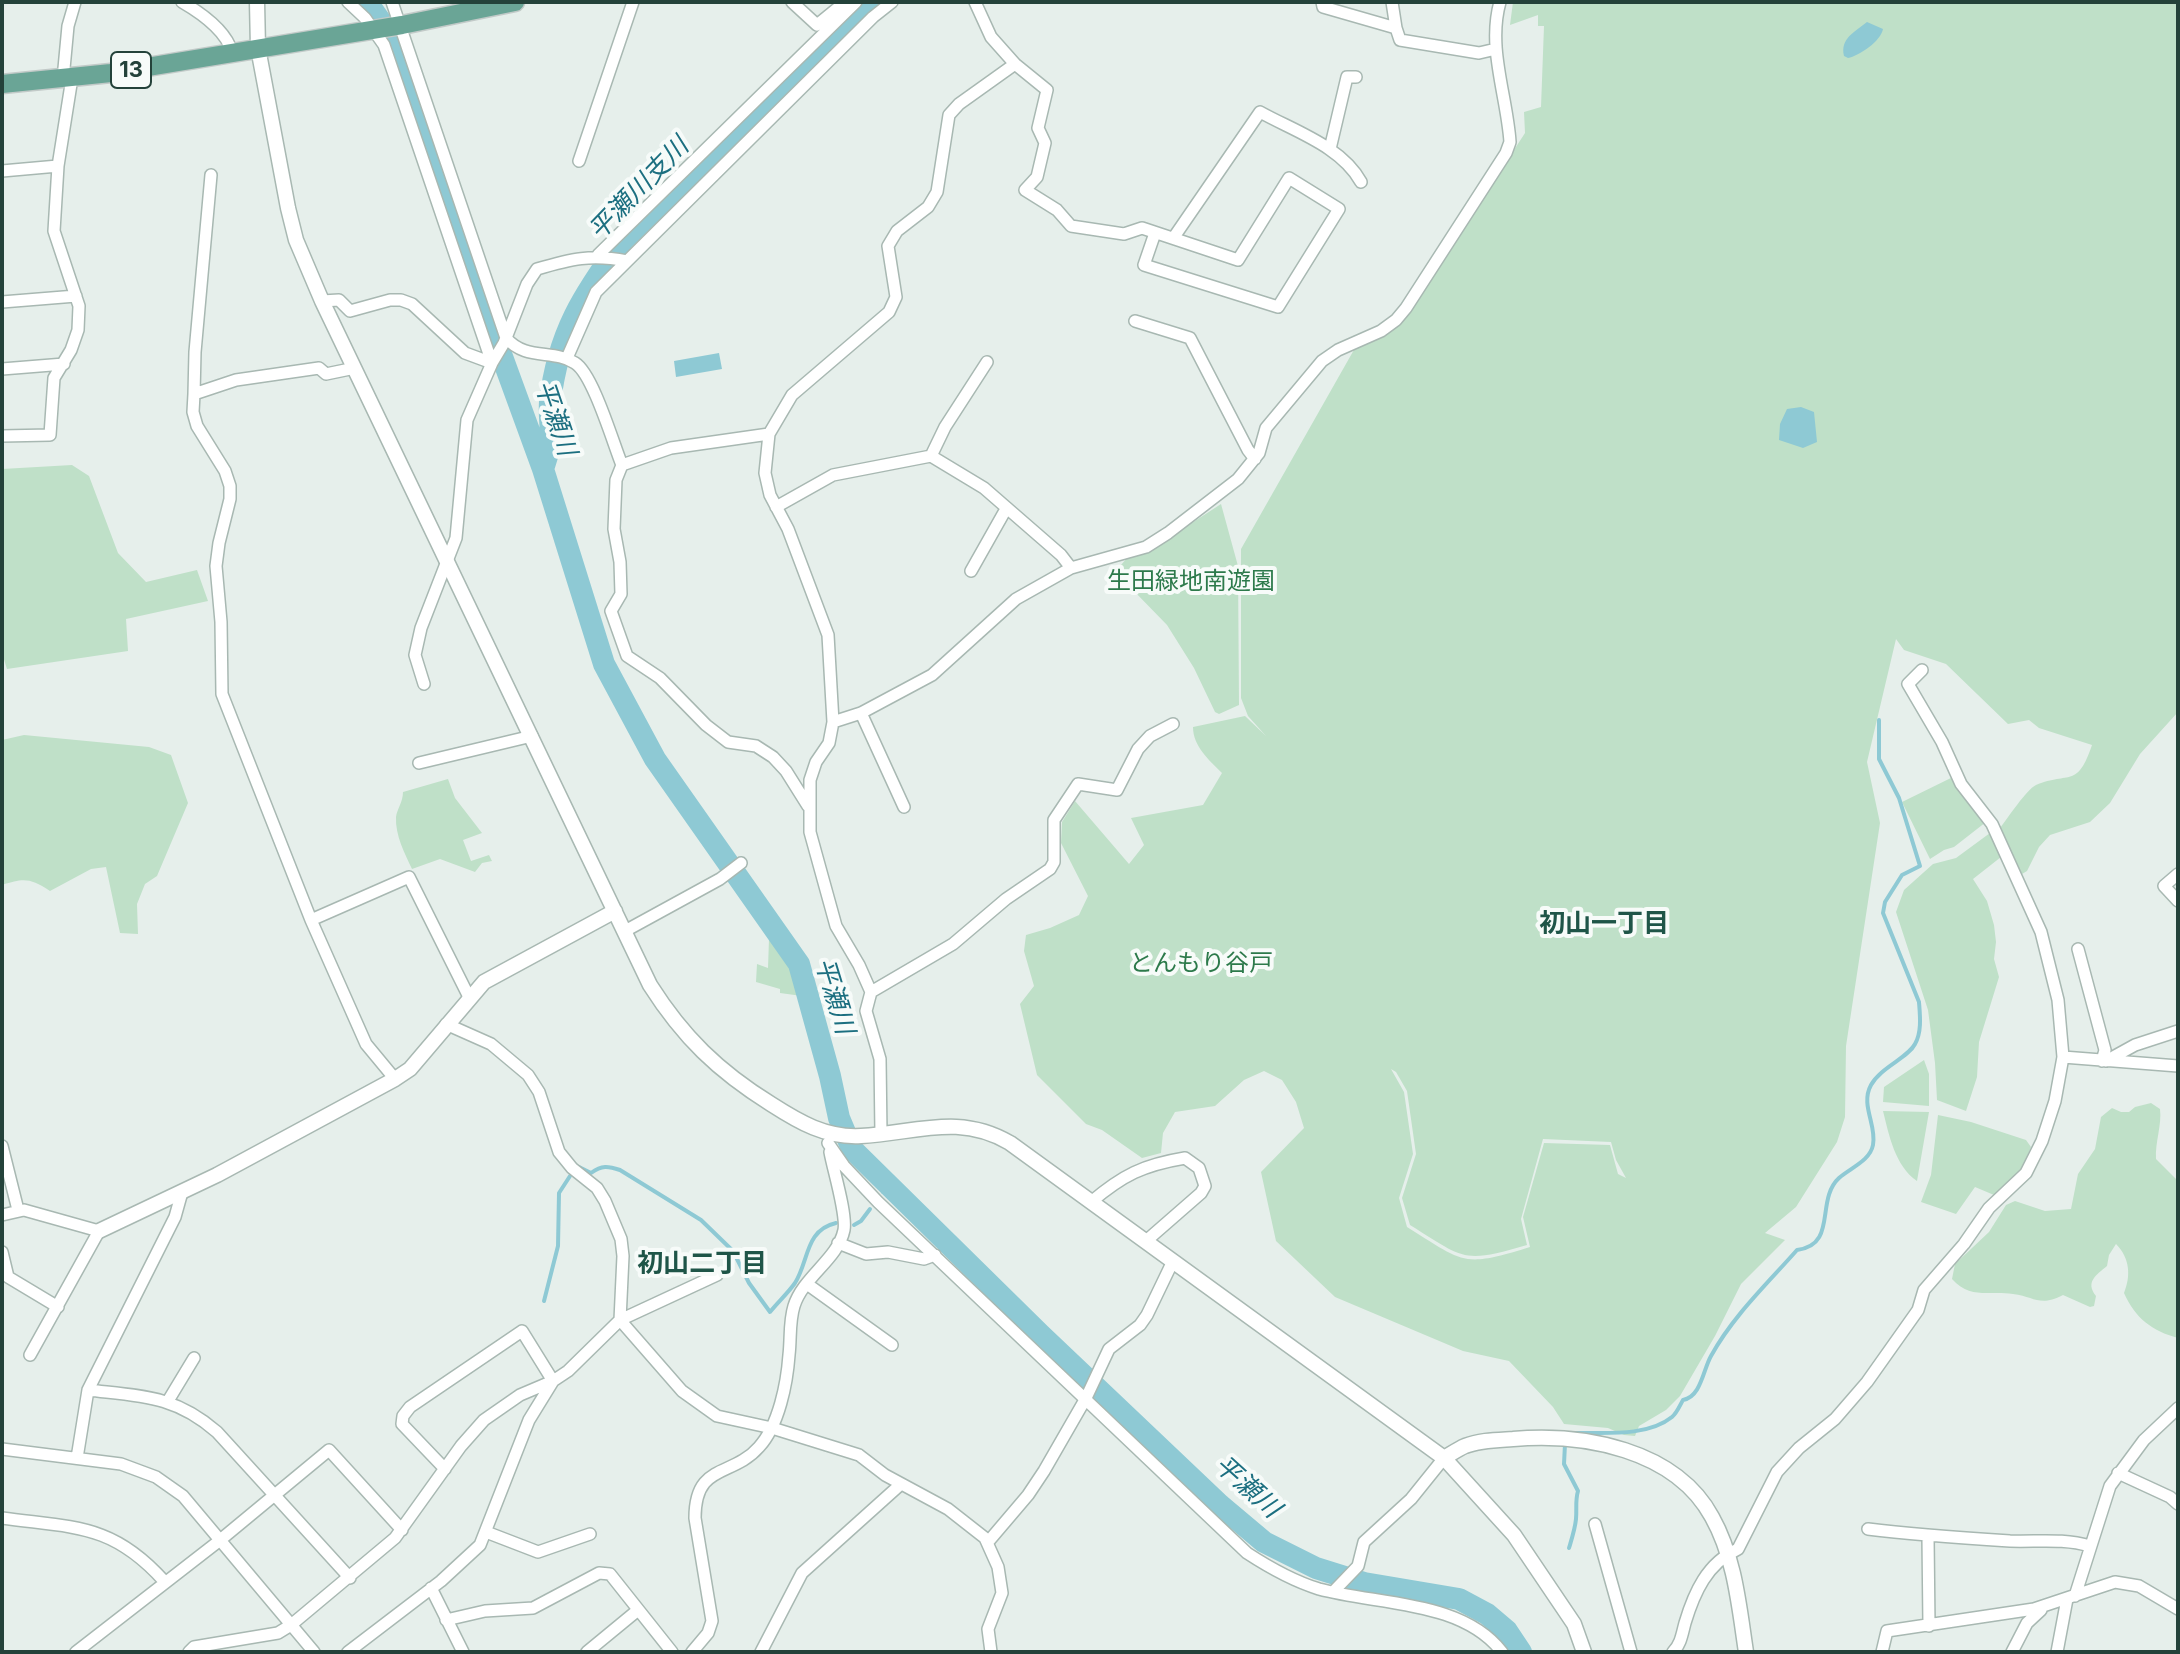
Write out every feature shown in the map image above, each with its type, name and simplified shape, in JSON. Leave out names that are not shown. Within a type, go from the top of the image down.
[{"type":"main road","name":"13","points":[[2,84],[68,78],[372,30],[515,2]]},
{"type":"street","points":[[2,436],[50,435],[54,378],[64,364],[78,330],[79,306],[54,231],[68,78],[68,26],[75,2]]},
{"type":"street","points":[[182,2],[217,29],[229,42],[232,52]]},
{"type":"street","points":[[257,2],[258,48],[296,240],[322,301],[650,985],[697,1047],[715,1066],[747,1090],[828,1137],[881,1134],[945,1125],[981,1128],[1010,1143],[1444,1458],[1514,1535],[1568,1614],[1584,1652]]},
{"type":"street","points":[[348,2],[365,18],[384,45],[493,362]]},
{"type":"street","points":[[392,2],[450,168],[505,341],[515,349],[567,358],[579,365],[591,384],[622,465],[616,480],[614,529],[620,562],[621,594],[611,611],[627,656],[660,678],[706,725],[728,742],[756,746],[773,757],[786,771],[808,806]]},
{"type":"street","points":[[579,161],[633,2]]},
{"type":"street","points":[[792,2],[817,25],[844,3],[853,5]]},
{"type":"street","points":[[567,358],[596,292],[873,17],[892,2]]},
{"type":"street","points":[[975,2],[991,37],[1015,64],[1047,90],[1038,128],[1045,143],[1037,177],[1025,190],[1057,210],[1071,226],[1124,234],[1142,228],[1238,260],[1289,178],[1339,209],[1278,307],[1144,265],[1155,233]]},
{"type":"street","points":[[1322,2],[1323,7],[1349,7],[1396,28]]},
{"type":"street","points":[[1392,2],[1400,40],[1479,53],[1496,49]]},
{"type":"street","points":[[833,722],[861,713],[932,675],[1016,599],[1071,568],[1146,547],[1168,533],[1238,479],[1255,459],[1266,428],[1322,361],[1338,350],[1368,339],[1401,314],[1506,153],[1510,142],[1496,49],[1495,26],[1500,2]]},
{"type":"street","points":[[598,255],[853,5]]},
{"type":"street","points":[[881,1134],[880,1059],[866,1011],[871,992],[836,926],[815,857],[808,806],[810,780],[816,762],[829,743],[833,722],[828,635],[765,473],[769,434],[792,395],[804,382],[828,366],[889,312],[896,297],[888,246],[897,231],[928,207],[937,192],[949,115],[959,104],[1015,64]]},
{"type":"street","points":[[1330,149],[1347,77],[1356,77]]},
{"type":"street","points":[[1174,237],[1260,112],[1330,149],[1352,167],[1361,182]]},
{"type":"street","points":[[2,171],[58,166]]},
{"type":"street","points":[[428,174],[450,168]]},
{"type":"street","points":[[211,175],[195,352],[193,412],[197,426],[225,471],[230,486],[216,566],[222,694],[311,920],[366,1044],[395,1079]]},
{"type":"street","points":[[424,684],[415,655],[421,628],[456,538],[467,420],[505,341],[527,284],[537,269],[598,255],[627,261]]},
{"type":"street","points":[[2,302],[76,296]]},
{"type":"street","points":[[322,301],[339,300],[350,311],[401,300],[412,304],[465,353],[493,362]]},
{"type":"street","points":[[1135,321],[1190,338],[1255,459]]},
{"type":"street","points":[[931,456],[945,427],[987,362]]},
{"type":"street","points":[[2,369],[64,364]]},
{"type":"street","points":[[194,394],[250,378],[319,368],[326,374],[355,368]]},
{"type":"street","points":[[622,465],[671,448],[769,434]]},
{"type":"street","points":[[776,507],[833,475],[931,456],[984,488],[1061,555],[1071,568]]},
{"type":"street","points":[[971,571],[1006,509]]},
{"type":"street","points":[[975,536],[987,543]]},
{"type":"street","points":[[1673,1652],[1680,1642],[1698,1586],[1729,1553],[1738,1549],[1777,1472],[1799,1448],[1835,1419],[1867,1382],[1918,1310],[1924,1290],[1964,1244],[1989,1208],[2026,1173],[2042,1141],[2055,1101],[2063,1057],[2058,1000],[2041,932],[1992,824],[1961,784],[1942,742],[1908,684],[1922,670]]},
{"type":"street","points":[[861,713],[904,807]]},
{"type":"street","points":[[871,992],[953,944],[1006,899],[1050,869],[1054,862],[1054,820],[1078,784],[1117,790],[1138,749],[1150,736],[1173,724]]},
{"type":"street","points":[[419,763],[532,736]]},
{"type":"street","points":[[625,931],[724,876],[739,864]]},
{"type":"street","points":[[2178,874],[2164,886],[2178,901]]},
{"type":"street","points":[[311,920],[409,877],[469,997]]},
{"type":"street","points":[[30,1355],[99,1231],[182,1192],[395,1079],[410,1069],[484,982],[615,911]]},
{"type":"street","points":[[2078,949],[2105,1050],[2104,1061]]},
{"type":"street","points":[[446,1024],[491,1044],[528,1075],[539,1092],[559,1152],[572,1168],[597,1188],[621,1239],[620,1320],[682,1391],[717,1416],[772,1428],[859,1455],[901,1484],[948,1509],[988,1542],[998,1567],[1002,1593],[988,1629],[991,1652]]},
{"type":"street","points":[[2104,1061],[2135,1045],[2178,1031]]},
{"type":"street","points":[[2063,1057],[2178,1066]]},
{"type":"street","points":[[692,1652],[708,1633],[712,1621],[695,1518],[695,1504],[701,1487],[711,1476],[743,1460],[759,1447],[772,1428],[786,1378],[795,1304],[845,1228],[828,1137]]},
{"type":"street","points":[[828,1137],[844,1166],[1087,1395],[1247,1553],[1289,1577],[1333,1592],[1449,1615],[1480,1630],[1502,1652]]},
{"type":"street","points":[[2,1146],[18,1210]]},
{"type":"street","points":[[1091,1202],[1119,1180],[1149,1164],[1185,1158],[1199,1168],[1205,1186],[1146,1241]]},
{"type":"street","points":[[77,1458],[88,1390],[175,1217],[182,1192]]},
{"type":"street","points":[[2,1215],[18,1210],[99,1231]]},
{"type":"street","points":[[838,1243],[866,1254],[888,1252],[924,1259],[935,1255]]},
{"type":"street","points":[[2,1252],[8,1277],[58,1307]]},
{"type":"street","points":[[988,1542],[1028,1495],[1087,1395],[1109,1349],[1140,1325],[1147,1315],[1173,1261]]},
{"type":"street","points":[[189,1652],[194,1647],[206,1649],[278,1633],[291,1625],[350,1578],[402,1530],[484,1420],[520,1395],[568,1371],[620,1320],[717,1275]]},
{"type":"street","points":[[807,1284],[892,1345]]},
{"type":"street","points":[[445,1469],[402,1424],[403,1416],[410,1407],[522,1331],[553,1381]]},
{"type":"street","points":[[168,1401],[194,1358]]},
{"type":"street","points":[[348,1652],[431,1588],[480,1545],[529,1420],[553,1381]]},
{"type":"street","points":[[88,1390],[168,1401],[195,1413],[217,1432],[350,1578]]},
{"type":"street","points":[[2057,1652],[2071,1597],[2110,1486],[2144,1440],[2178,1408]]},
{"type":"street","points":[[1333,1592],[1357,1567],[1364,1542],[1411,1499],[1444,1458],[1479,1442],[1545,1436],[1567,1439],[1626,1450],[1674,1475],[1696,1495],[1711,1515],[1729,1553],[1746,1652]]},
{"type":"street","points":[[2,1449],[121,1464],[156,1477],[183,1496],[314,1652]]},
{"type":"street","points":[[76,1652],[219,1541],[329,1450],[402,1530]]},
{"type":"street","points":[[2118,1473],[2170,1497],[2178,1504]]},
{"type":"street","points":[[761,1652],[802,1573],[901,1484]]},
{"type":"street","points":[[2,1518],[109,1536],[130,1548],[164,1581]]},
{"type":"street","points":[[1595,1524],[1631,1652]]},
{"type":"street","points":[[1868,1529],[1928,1537],[2069,1540],[2090,1546]]},
{"type":"street","points":[[486,1532],[538,1552],[590,1534]]},
{"type":"street","points":[[1928,1537],[1929,1626]]},
{"type":"street","points":[[446,1620],[485,1611],[533,1608],[599,1573],[610,1574],[672,1652]]},
{"type":"street","points":[[1882,1652],[1887,1631],[2049,1606],[2115,1582],[2139,1586],[2178,1609]]},
{"type":"street","points":[[431,1588],[463,1652]]},
{"type":"street","points":[[2012,1652],[2027,1623],[2049,1606]]},
{"type":"street","points":[[587,1652],[638,1610]]},
{"type":"green space","name":"とんもり谷戸","points":[[1513,2],[2178,2],[2178,712],[2140,754],[2110,803],[2090,822],[2050,835],[2022,874],[2000,828],[2036,785],[2077,773],[2092,745],[2039,728],[2029,720],[2008,724],[1946,664],[1904,650],[1896,639],[1867,762],[1880,823],[1846,1046],[1845,1117],[1837,1142],[1796,1207],[1765,1233],[1785,1240],[1741,1284],[1680,1396],[1666,1410],[1639,1426],[1635,1436],[1608,1428],[1564,1424],[1553,1407],[1509,1361],[1463,1351],[1335,1297],[1276,1241],[1261,1172],[1304,1128],[1296,1102],[1282,1080],[1264,1071],[1244,1080],[1215,1106],[1175,1112],[1163,1133],[1161,1153],[1142,1158],[1102,1130],[1086,1124],[1037,1075],[1020,1004],[1034,986],[1024,951],[1026,935],[1079,915],[1088,896],[1061,843],[1062,822],[1075,801],[1129,864],[1144,845],[1131,818],[1203,805],[1222,773],[1199,746],[1193,727],[1245,716],[1266,736],[1248,716],[1241,698],[1241,549],[1355,348],[1384,333],[1409,312],[1525,133],[1524,112],[1541,107],[1544,26],[1538,26],[1538,15],[1510,25]],"holes":[[[1391,1069],[1407,1091],[1416,1154],[1402,1198],[1410,1225],[1454,1251],[1465,1255],[1489,1255],[1527,1245],[1521,1219],[1543,1139],[1611,1142],[1626,1178],[1618,1174],[1610,1145],[1544,1143],[1523,1217],[1530,1247],[1490,1258],[1453,1255],[1407,1227],[1399,1198],[1413,1154],[1404,1092]]]},
{"type":"green space","points":[[72,465],[89,476],[118,553],[146,582],[197,570],[208,601],[126,619],[128,651],[7,669],[2,653],[2,469]]},
{"type":"green space","name":"生田緑地南遊園","points":[[1221,504],[1238,566],[1239,705],[1219,714],[1215,712],[1194,668],[1167,625],[1131,588],[1121,565],[1127,558],[1147,552]]},
{"type":"green space","points":[[24,735],[149,747],[171,755],[188,803],[157,876],[145,884],[137,904],[138,934],[120,933],[106,867],[91,869],[50,891],[27,880],[2,885],[2,740]]},
{"type":"green space","points":[[1955,776],[1986,822],[1954,847],[1930,859],[1902,802]]},
{"type":"green space","points":[[448,779],[455,798],[482,833],[463,840],[471,861],[489,855],[492,861],[482,863],[475,872],[440,859],[412,869],[396,824],[403,792]]},
{"type":"green space","points":[[1990,833],[2001,857],[1973,879],[1987,901],[1994,925],[1994,959],[1999,977],[1979,1042],[1977,1077],[1966,1111],[1937,1100],[1928,1010],[1896,912],[1904,890],[1933,864],[1956,858]]},
{"type":"green space","points":[[769,939],[798,980],[802,996],[780,993],[780,989],[756,982],[757,964],[768,968]]},
{"type":"green space","points":[[1924,1060],[1929,1074],[1929,1106],[1883,1102],[1884,1087]]},
{"type":"green space","points":[[2151,1103],[2160,1109],[2156,1159],[2178,1181],[2178,1338],[2160,1332],[2133,1310],[2124,1293],[2128,1280],[2127,1261],[2116,1244],[2107,1266],[2092,1283],[2096,1296],[2094,1306],[2090,1307],[2063,1295],[2043,1301],[2013,1294],[1973,1292],[1952,1279],[1955,1264],[1989,1232],[2006,1205],[2015,1201],[2045,1211],[2071,1209],[2078,1174],[2095,1149],[2101,1117],[2112,1108],[2129,1112]]},
{"type":"green space","points":[[1883,1111],[1929,1112],[1917,1181],[1898,1159]]},
{"type":"green space","points":[[1938,1115],[2026,1140],[2031,1147],[2020,1174],[1994,1195],[1975,1187],[1956,1214],[1921,1202],[1931,1175]]},
{"type":"water","points":[[1867,22],[1883,29],[1881,34],[1858,54],[1848,58],[1844,56],[1846,40]]},
{"type":"water","points":[[719,353],[722,369],[676,377],[674,361]]},
{"type":"water","points":[[1801,407],[1814,412],[1817,442],[1803,448],[1779,440],[1780,424],[1787,409]]},
{"type":"waterway","name":"平瀬川","points":[[367,2],[396,43],[493,332],[543,469],[604,664],[655,759],[799,964],[839,1118],[852,1149],[1040,1334],[1220,1505],[1264,1542],[1316,1568],[1364,1583],[1459,1599],[1487,1614],[1507,1631],[1521,1652]]},
{"type":"waterway","name":"平瀬川支川","points":[[543,469],[550,443],[550,402],[559,355],[574,316],[609,260],[623,240],[869,2]]},
{"type":"waterway","points":[[1569,1433],[1636,1431],[1661,1424],[1672,1417],[1683,1400],[1698,1388],[1711,1356],[1740,1314],[1797,1250],[1817,1240],[1832,1187],[1871,1151],[1874,1138],[1868,1092],[1881,1073],[1912,1049],[1920,1023],[1919,1002],[1883,913],[1885,902],[1902,875],[1920,866],[1899,798],[1879,759],[1879,720]]},
{"type":"waterway","points":[[579,1167],[591,1173],[605,1167],[620,1170],[701,1220],[733,1251],[749,1283],[770,1312],[795,1283],[818,1232],[836,1223]]},
{"type":"waterway","points":[[544,1301],[558,1246],[559,1193],[570,1176]]},
{"type":"waterway","points":[[883,1192],[888,1185]]},
{"type":"waterway","points":[[854,1225],[870,1209]]},
{"type":"waterway","points":[[1565,1444],[1564,1464],[1578,1491],[1576,1523],[1569,1548]]},
{"type":"district","name":"初山一丁目","points":[[1604,924]]},
{"type":"district","name":"初山二丁目","points":[[702,1264]]}]
